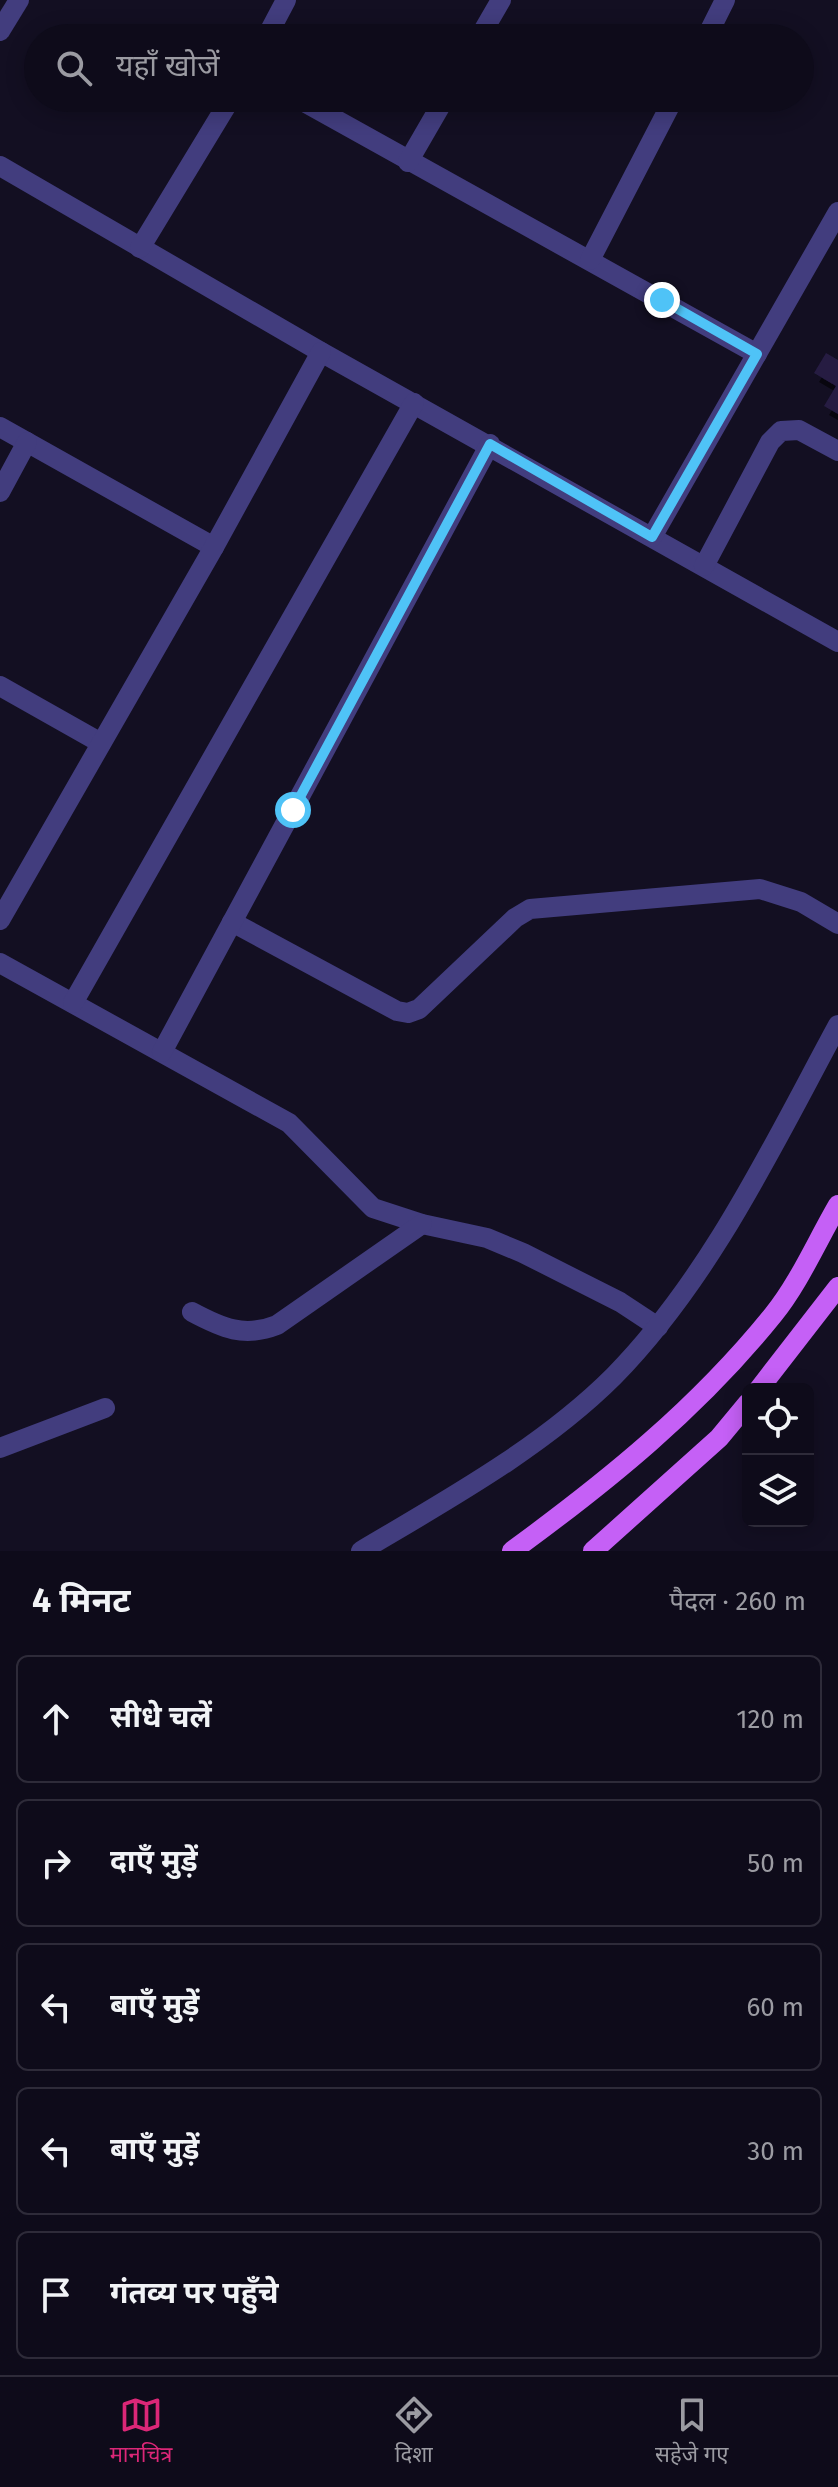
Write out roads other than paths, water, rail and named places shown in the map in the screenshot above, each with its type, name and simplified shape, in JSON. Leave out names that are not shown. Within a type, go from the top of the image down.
[{"type":"main road","points":[[512,1551],[595,1491],[692,1407],[775,1313],[838,1205]]},
{"type":"main road","points":[[764,1383],[838,1287]]},
{"type":"main road","points":[[593,1551],[719,1438],[742,1410]]},
{"type":"street","points":[[273,24],[286,0]]},
{"type":"street","points":[[487,24],[501,0]]},
{"type":"street","points":[[713,24],[725,0]]},
{"type":"street","points":[[0,31],[12,3]]},
{"type":"street","points":[[140,248],[223,112]]},
{"type":"street","points":[[321,112],[757,354]]},
{"type":"street","points":[[408,162],[437,112]]},
{"type":"street","points":[[590,260],[667,112]]},
{"type":"street","points":[[0,166],[321,352],[490,444],[838,642]]},
{"type":"street","points":[[652,537],[838,212]]},
{"type":"street","points":[[0,920],[214,547],[321,352]]},
{"type":"street","points":[[73,1003],[414,403]]},
{"type":"street","points":[[0,427],[214,547]]},
{"type":"street","points":[[704,566],[770,442],[781,431],[799,430],[838,451]]},
{"type":"street","points":[[0,492],[27,442]]},
{"type":"street","points":[[162,1052],[490,444]]},
{"type":"street","points":[[0,686],[101,743]]},
{"type":"street","points":[[232,922],[397,1011],[408,1013],[419,1009],[515,918],[530,909],[760,889],[801,902],[838,924]]},
{"type":"street","points":[[0,963],[289,1123],[373,1208],[422,1224],[487,1238],[523,1253],[620,1302],[658,1327]]},
{"type":"street","points":[[361,1551],[541,1436],[588,1400],[658,1327],[699,1272],[838,1025]]},
{"type":"street","points":[[192,1312],[223,1328],[260,1331],[277,1325],[422,1224]]},
{"type":"street","points":[[0,1448],[105,1408]]}]
